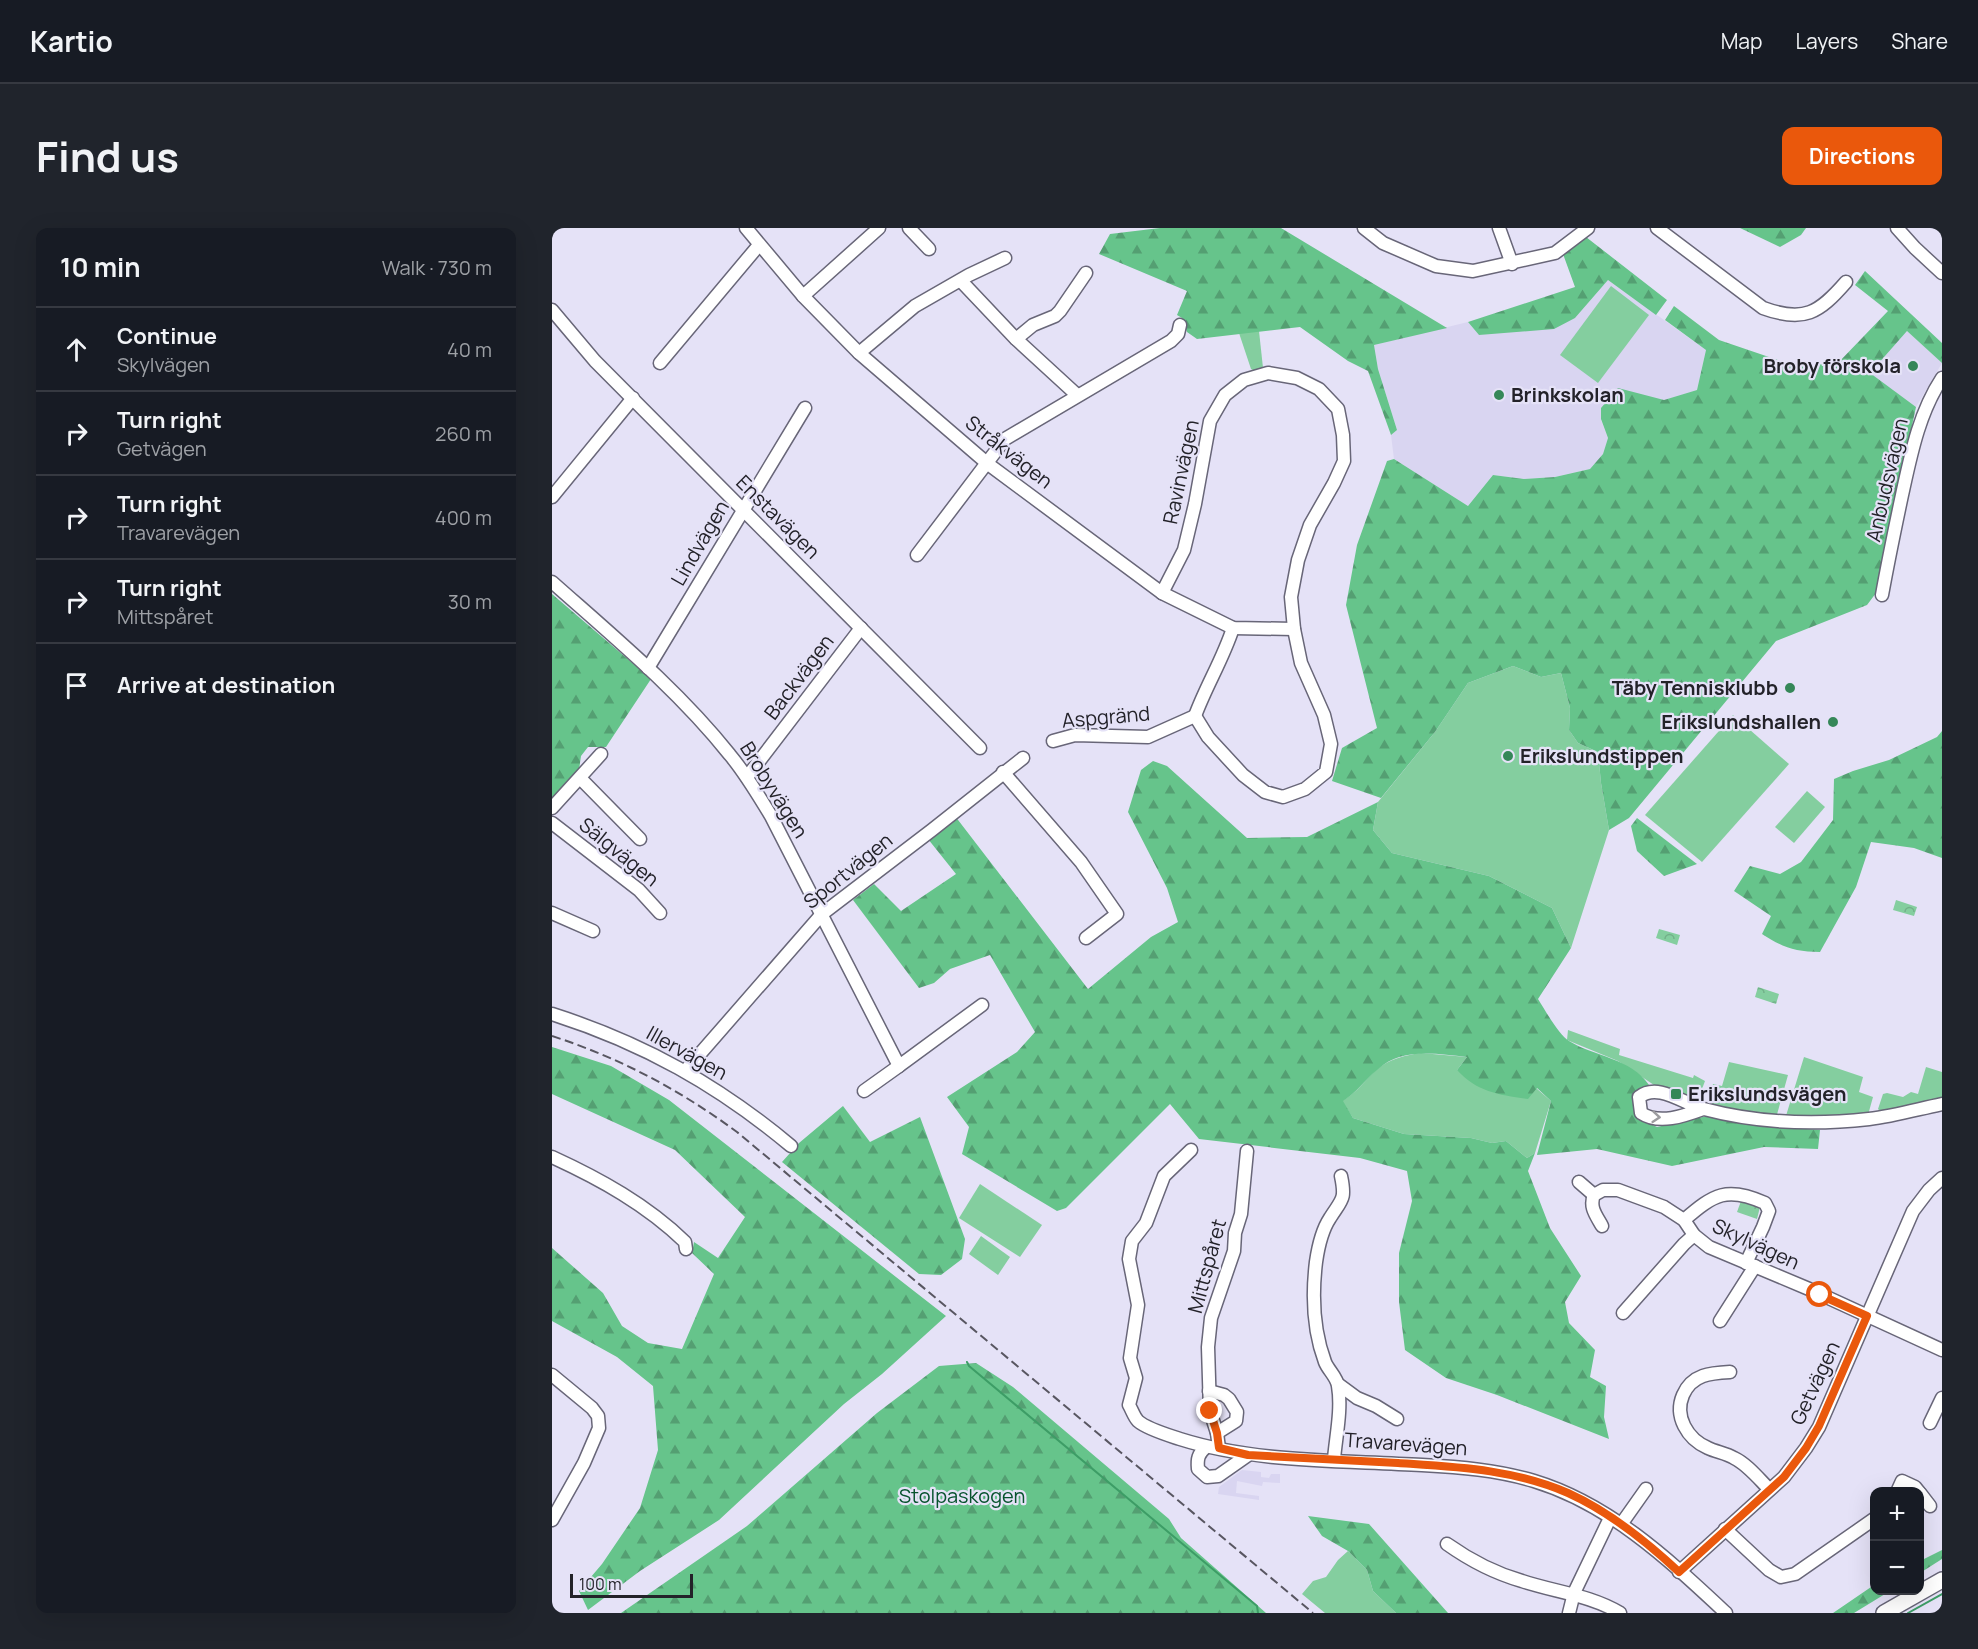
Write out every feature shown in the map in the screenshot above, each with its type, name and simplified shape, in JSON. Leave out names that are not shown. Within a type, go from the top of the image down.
[{"type":"main road","points":[[1884,1613],[1942,1580]]},
{"type":"street","name":"Stråkvägen","points":[[746,228],[804,296],[859,353],[988,464],[1162,593],[1233,628],[1294,629]]},
{"type":"street","points":[[804,296],[879,228]]},
{"type":"street","points":[[909,228],[929,249]]},
{"type":"street","points":[[1364,228],[1383,243],[1436,266],[1473,271],[1556,253],[1588,228]]},
{"type":"street","points":[[1499,228],[1512,264]]},
{"type":"street","points":[[1657,228],[1763,308],[1780,314],[1797,316],[1815,311],[1832,298],[1846,282]]},
{"type":"street","points":[[1897,228],[1942,273]]},
{"type":"street","points":[[660,363],[759,245]]},
{"type":"street","points":[[859,353],[915,306],[982,268],[1005,258]]},
{"type":"street","points":[[1016,339],[1033,325],[1060,311],[1086,273]]},
{"type":"street","points":[[961,281],[1016,339],[1077,395]]},
{"type":"street","name":"Enstavägen","points":[[552,310],[595,361],[980,748]]},
{"type":"street","points":[[917,555],[1005,439],[1171,341],[1178,334],[1180,325]]},
{"type":"street","name":"Ravinvägen","points":[[1162,593],[1184,550],[1210,421],[1225,395],[1244,380],[1268,373],[1297,378],[1319,389],[1338,409],[1343,435],[1344,461],[1310,525],[1298,560],[1291,597],[1294,629],[1301,663],[1324,715],[1331,744],[1326,772],[1305,789],[1283,797],[1265,792],[1243,775],[1208,737],[1195,716]]},
{"type":"street","name":"Anbudsvägen","points":[[1882,595],[1906,476],[1921,419],[1931,395],[1942,378]]},
{"type":"street","points":[[552,497],[633,399]]},
{"type":"street","name":"Lindvägen","points":[[648,668],[805,408]]},
{"type":"street","name":"Brobyvägen","points":[[552,582],[648,668],[694,713],[747,777],[771,816],[899,1066]]},
{"type":"street","name":"Backvägen","points":[[747,777],[861,628]]},
{"type":"street","points":[[1195,716],[1204,692],[1225,653],[1233,628]]},
{"type":"street","name":"Aspgränd","points":[[1053,741],[1075,735],[1148,737],[1195,716]]},
{"type":"street","points":[[552,808],[601,754]]},
{"type":"street","name":"Sportvägen","points":[[686,1071],[822,914],[1023,758]]},
{"type":"street","points":[[1003,772],[1075,855],[1117,914],[1086,938]]},
{"type":"street","name":"Sälgvägen","points":[[580,778],[640,839]]},
{"type":"street","name":"Sälgvägen","points":[[552,823],[639,890],[660,913]]},
{"type":"street","points":[[552,914],[592,931]]},
{"type":"street","points":[[864,1091],[982,1005]]},
{"type":"street","name":"Illervägen","points":[[552,1014],[628,1043],[686,1071],[757,1117],[791,1146]]},
{"type":"street","points":[[1702,1109],[1783,1123],[1870,1119],[1942,1104]]},
{"type":"street","name":"Travarevägen","points":[[1191,1150],[1164,1176],[1146,1223],[1132,1241],[1129,1259],[1138,1305],[1130,1358],[1136,1378],[1129,1405],[1138,1421],[1165,1434],[1206,1447],[1248,1455],[1477,1468],[1506,1473],[1568,1493],[1616,1521],[1726,1613]]},
{"type":"street","name":"Mittspåret","points":[[1219,1448],[1210,1411],[1208,1347],[1211,1318],[1234,1251],[1235,1233],[1241,1214],[1247,1151]]},
{"type":"street","points":[[552,1157],[591,1175],[646,1209],[685,1242],[686,1249]]},
{"type":"street","points":[[1341,1176],[1344,1192],[1340,1206],[1330,1218],[1323,1234],[1316,1262],[1314,1325],[1326,1364],[1338,1384],[1360,1400],[1376,1406],[1397,1419]]},
{"type":"street","name":"Getvägen","points":[[1679,1572],[1784,1477],[1815,1434],[1913,1211],[1929,1190],[1942,1178]]},
{"type":"street","points":[[1580,1182],[1594,1195],[1591,1202],[1592,1209],[1602,1226]]},
{"type":"street","name":"Skylvägen","points":[[1594,1195],[1603,1190],[1618,1190],[1664,1207],[1684,1220],[1694,1235],[1708,1247],[1942,1350]]},
{"type":"street","points":[[1684,1220],[1709,1199],[1724,1193],[1754,1198],[1766,1203],[1769,1211],[1750,1264],[1720,1321]]},
{"type":"street","points":[[1623,1313],[1694,1235]]},
{"type":"street","points":[[1730,1372],[1698,1377],[1692,1382],[1680,1400],[1680,1416],[1694,1440],[1707,1448],[1736,1458],[1769,1489]]},
{"type":"street","points":[[552,1374],[592,1408],[598,1416],[599,1428],[580,1471],[552,1520]]},
{"type":"street","points":[[1334,1459],[1338,1384]]},
{"type":"street","points":[[1209,1391],[1224,1395],[1237,1412],[1236,1421],[1217,1433]]},
{"type":"street","points":[[1930,1423],[1942,1398]]},
{"type":"street","points":[[1338,1407],[1360,1400]]},
{"type":"street","points":[[1206,1447],[1198,1455],[1197,1462],[1198,1469],[1207,1478],[1218,1476],[1248,1455]]},
{"type":"street","points":[[1899,1487],[1902,1481],[1911,1487]]},
{"type":"street","points":[[1569,1613],[1574,1593],[1601,1534],[1646,1489]]},
{"type":"street","points":[[1924,1498],[1930,1506]]},
{"type":"street","points":[[1725,1529],[1769,1570],[1781,1577],[1795,1574],[1870,1522]]},
{"type":"street","points":[[1448,1544],[1484,1568],[1524,1582],[1574,1593],[1620,1613]]},
{"type":"shaded area","name":"Brinkskolan","points":[[1608,280],[1706,350],[1697,390],[1601,420],[1608,438],[1603,454],[1590,469],[1555,477],[1524,479],[1493,475],[1468,506],[1394,459],[1391,435],[1397,430],[1378,369],[1374,345],[1468,322],[1479,335],[1575,318]]},
{"type":"shaded area","points":[[1907,331],[1942,363],[1916,407],[1869,373]]},
{"type":"shaded area","points":[[1242,1470],[1261,1472],[1261,1477],[1269,1478],[1271,1474],[1280,1474],[1280,1483],[1263,1482],[1262,1486],[1237,1481],[1236,1493],[1259,1496],[1259,1500],[1218,1494],[1219,1487]]},
{"type":"green space","points":[[1160,228],[1281,228],[1447,328],[1374,345],[1378,369],[1397,430],[1391,435],[1368,371],[1348,361],[1300,327],[1197,339],[1187,332],[1182,318],[1177,315],[1187,291],[1099,254],[1110,234]]},
{"type":"green space","points":[[1740,228],[1806,228],[1801,235],[1780,247]]},
{"type":"green space","points":[[1586,237],[1667,300],[1656,315],[1608,280],[1575,318],[1554,329],[1479,335],[1468,322],[1575,287],[1563,254]]},
{"type":"green space","points":[[1865,271],[1942,343],[1942,363],[1907,331],[1870,373],[1916,407],[1876,593],[1867,605],[1776,641],[1629,818],[1609,830],[1598,752],[1578,743],[1569,730],[1570,708],[1561,673],[1541,677],[1513,666],[1468,683],[1435,732],[1381,798],[1332,781],[1342,748],[1377,728],[1346,605],[1357,545],[1387,461],[1394,459],[1468,506],[1493,475],[1524,479],[1555,477],[1590,469],[1603,454],[1608,438],[1601,419],[1601,408],[1618,388],[1664,400],[1697,390],[1706,350],[1665,320],[1674,306],[1719,340],[1795,366],[1838,363],[1888,311],[1855,285]]},
{"type":"green space","points":[[1611,286],[1649,315],[1598,383],[1560,355]]},
{"type":"green space","points":[[1259,331],[1263,368],[1255,371],[1251,369],[1239,333]]},
{"type":"green space","points":[[552,594],[651,679],[606,747],[588,747],[581,756],[579,770],[552,799]]},
{"type":"green space","points":[[1513,666],[1541,677],[1561,673],[1570,708],[1569,730],[1578,743],[1598,752],[1609,830],[1571,948],[1552,908],[1489,876],[1392,853],[1373,830],[1378,802],[1435,732],[1468,683]]},
{"type":"green space","points":[[1733,715],[1789,764],[1702,862],[1645,815]]},
{"type":"green space","points":[[1942,731],[1942,858],[1914,848],[1871,842],[1856,887],[1820,952],[1789,948],[1762,934],[1771,916],[1734,891],[1750,866],[1780,874],[1801,862],[1833,820],[1834,779],[1889,760],[1937,737]]},
{"type":"green space","points":[[1153,761],[1167,766],[1247,838],[1307,837],[1378,802],[1373,830],[1392,853],[1489,876],[1552,908],[1571,948],[1538,999],[1565,1038],[1579,1046],[1623,1063],[1633,1069],[1649,1085],[1638,1091],[1639,1118],[1657,1127],[1712,1115],[1766,1126],[1820,1130],[1818,1149],[1764,1147],[1672,1166],[1597,1149],[1537,1155],[1551,1101],[1537,1088],[1528,1099],[1507,1096],[1481,1088],[1457,1070],[1467,1057],[1431,1054],[1408,1055],[1387,1063],[1343,1101],[1353,1118],[1404,1134],[1471,1138],[1492,1143],[1506,1141],[1527,1158],[1535,1153],[1528,1171],[1550,1228],[1581,1276],[1565,1302],[1569,1323],[1595,1350],[1590,1377],[1606,1386],[1604,1417],[1609,1439],[1497,1395],[1446,1378],[1405,1350],[1399,1302],[1399,1253],[1412,1201],[1407,1171],[1360,1158],[1199,1139],[1170,1104],[1066,1208],[1057,1211],[962,1154],[969,1127],[947,1097],[1017,1052],[1035,1032],[990,955],[950,969],[934,983],[919,988],[853,900],[874,884],[901,911],[956,874],[928,839],[955,816],[1088,989],[1151,937],[1178,922],[1167,888],[1128,812],[1141,770]]},
{"type":"green space","points":[[1807,791],[1825,807],[1794,843],[1775,827]]},
{"type":"green space","points":[[1637,818],[1697,864],[1664,876],[1637,851],[1631,826]]},
{"type":"green space","points":[[1896,900],[1917,907],[1914,916],[1893,910]]},
{"type":"green space","points":[[1659,929],[1680,935],[1677,945],[1656,938]]},
{"type":"green space","points":[[1758,987],[1779,994],[1776,1004],[1755,997]]},
{"type":"green space","points":[[1568,1030],[1620,1049],[1619,1055],[1693,1078],[1694,1075],[1705,1081],[1699,1097],[1694,1100],[1657,1087],[1618,1061],[1567,1040]]},
{"type":"green space","points":[[552,1047],[611,1066],[669,1100],[946,1316],[882,1374],[844,1404],[719,1520],[640,1571],[588,1610],[579,1591],[602,1564],[640,1508],[658,1450],[653,1386],[617,1357],[552,1321],[552,1248],[603,1293],[622,1326],[648,1343],[682,1349],[714,1274],[692,1253],[694,1242],[718,1258],[745,1217],[675,1150],[552,1094]]},
{"type":"green space","points":[[1421,1053],[1467,1057],[1457,1070],[1536,1088],[1551,1101],[1535,1153],[1527,1158],[1506,1141],[1492,1143],[1471,1138],[1404,1134],[1353,1118],[1342,1101],[1377,1069],[1398,1058]]},
{"type":"green space","points":[[1804,1057],[1863,1077],[1859,1092],[1873,1097],[1868,1115],[1785,1119]]},
{"type":"green space","points":[[1729,1062],[1788,1075],[1776,1118],[1710,1104],[1708,1101],[1713,1084],[1722,1086]]},
{"type":"green space","points":[[1926,1067],[1942,1072],[1942,1098],[1881,1112],[1878,1109],[1883,1094],[1903,1097],[1911,1092],[1918,1094]]},
{"type":"green space","points":[[843,1106],[870,1142],[920,1117],[965,1239],[962,1259],[941,1275],[919,1274],[782,1162],[799,1143]]},
{"type":"green space","points":[[980,1184],[1042,1225],[1020,1257],[959,1218]]},
{"type":"green space","points":[[1741,1201],[1760,1207],[1757,1219],[1737,1212]]},
{"type":"green space","points":[[981,1236],[1010,1257],[998,1275],[969,1254]]},
{"type":"green space","name":"Stolpaskogen","points":[[976,1363],[1013,1387],[1169,1519],[1181,1538],[1266,1613],[621,1613],[747,1526],[877,1413],[939,1366]]},
{"type":"green space","points":[[1308,1516],[1369,1524],[1448,1613],[1396,1613],[1373,1591],[1367,1570],[1348,1551],[1322,1536]]},
{"type":"green space","points":[[1942,1550],[1942,1559],[1924,1570],[1924,1559]]},
{"type":"green space","points":[[1348,1551],[1367,1570],[1373,1591],[1396,1613],[1325,1613],[1302,1594],[1313,1581],[1326,1577],[1338,1560]]},
{"type":"green space","points":[[1870,1588],[1870,1595],[1883,1595],[1854,1613],[1833,1613]]},
{"type":"waterway","points":[[967,1362],[1257,1606],[1258,1613]]},
{"type":"waterway","points":[[1908,1613],[1942,1594]]},
{"type":"railway","points":[[552,1036],[602,1054],[649,1076],[694,1102],[737,1132],[1313,1613]]},
{"type":"place","name":"Broby förskola","points":[[1913,366]]},
{"type":"place","name":"Brinkskolan","points":[[1499,395]]},
{"type":"place","name":"Täby Tennisklubb","points":[[1790,688]]},
{"type":"place","name":"Erikslundshallen","points":[[1833,722]]},
{"type":"place","name":"Erikslundstippen","points":[[1508,756]]},
{"type":"place","name":"Erikslundsvägen","points":[[1676,1094]]},
{"type":"route","points":[[1210,1411],[1219,1448],[1248,1455],[1477,1468],[1534,1481],[1568,1493],[1624,1525],[1679,1572],[1784,1477],[1819,1426],[1867,1316],[1820,1295]]}]
